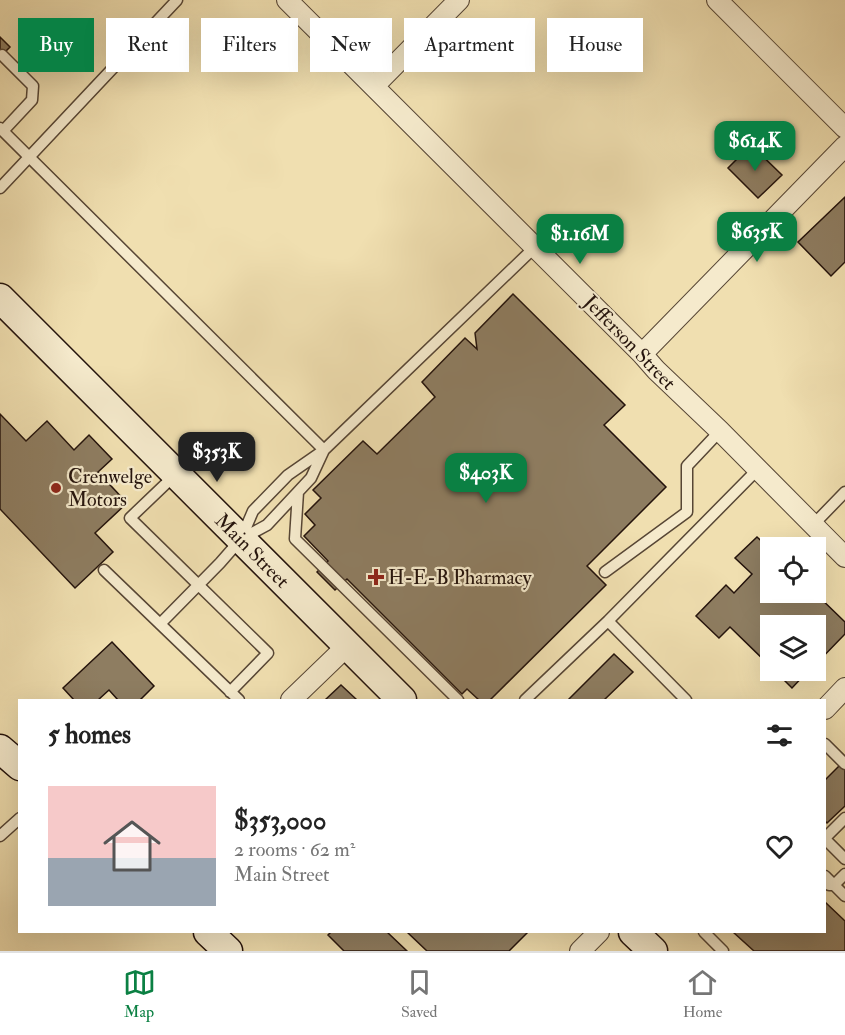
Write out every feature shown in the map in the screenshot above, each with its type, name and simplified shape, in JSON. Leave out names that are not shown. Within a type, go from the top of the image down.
[{"type":"main road","name":"Main Street","points":[[0,298],[401,699]]},
{"type":"main road","points":[[209,933],[228,951]]},
{"type":"main road","points":[[634,933],[652,951]]},
{"type":"street","name":"Jefferson Street","points":[[287,0],[845,557]]},
{"type":"street","points":[[374,86],[459,0]]},
{"type":"street","points":[[717,0],[845,128]]},
{"type":"street","points":[[642,354],[845,146]]},
{"type":"street","points":[[292,699],[347,646]]},
{"type":"street","points":[[826,708],[845,688]]},
{"type":"street","points":[[580,951],[598,933]]},
{"type":"lane","points":[[0,188],[177,0]]},
{"type":"lane","points":[[2,55],[33,86],[32,100],[1,130],[324,450]]},
{"type":"lane","points":[[160,624],[241,539],[253,511],[288,475],[324,450],[535,247]]},
{"type":"lane","points":[[606,572],[687,512],[687,466],[720,431]]},
{"type":"lane","points":[[241,539],[267,525],[298,492],[311,478],[324,450]]},
{"type":"lane","points":[[526,699],[608,621],[758,469]]},
{"type":"lane","points":[[176,474],[130,518],[268,653],[230,692]]},
{"type":"lane","points":[[298,492],[295,539],[457,699]]},
{"type":"lane","points":[[813,525],[845,492]]},
{"type":"lane","points":[[104,570],[238,699]]},
{"type":"lane","points":[[608,621],[685,699]]},
{"type":"lane","points":[[827,750],[845,764]]},
{"type":"lane","points":[[826,838],[845,818]]},
{"type":"lane","points":[[0,836],[18,820]]},
{"type":"lane","points":[[826,840],[845,859]]},
{"type":"lane","points":[[845,874],[830,885],[845,896]]},
{"type":"lane","points":[[705,933],[723,951]]},
{"type":"building","points":[[0,37],[10,47],[0,57]]},
{"type":"building","points":[[751,145],[782,175],[758,198],[728,168]]},
{"type":"building","points":[[845,197],[845,262],[831,276],[798,242]]},
{"type":"building","points":[[513,294],[625,405],[604,425],[666,487],[587,566],[606,585],[491,699],[478,699],[467,689],[462,694],[347,579],[335,590],[317,572],[328,561],[304,536],[315,525],[305,514],[321,498],[313,490],[363,441],[377,454],[435,397],[422,382],[465,338],[477,349],[475,333]]},
{"type":"building","name":"Crenwelge Motors","points":[[0,414],[26,441],[47,421],[74,450],[89,435],[112,459],[98,472],[127,503],[95,533],[113,552],[75,588],[0,509]]},
{"type":"building","points":[[757,537],[760,540],[760,603],[825,603],[845,622],[845,634],[826,654],[826,615],[760,615],[760,656],[730,627],[719,638],[696,616],[726,585],[734,593],[752,574],[735,558]]},
{"type":"building","points":[[112,642],[154,686],[141,699],[117,699],[109,690],[99,699],[73,699],[63,688]]},
{"type":"building","points":[[614,654],[633,672],[605,699],[569,699]]},
{"type":"building","points":[[785,681],[799,681],[792,688]]},
{"type":"building","points":[[341,685],[356,699],[326,699]]},
{"type":"building","points":[[841,764],[845,768],[845,806],[827,823],[826,822],[826,779]]},
{"type":"building","points":[[826,903],[845,921],[845,951],[754,951],[734,933],[826,933]]},
{"type":"building","points":[[330,933],[388,933],[407,951],[344,951],[328,935]]},
{"type":"building","points":[[408,933],[527,933],[509,951],[427,951]]},
{"type":"place","name":"Crenwelge Motors","points":[[56,488]]},
{"type":"place","name":"H-E-B Pharmacy","points":[[376,577]]}]
